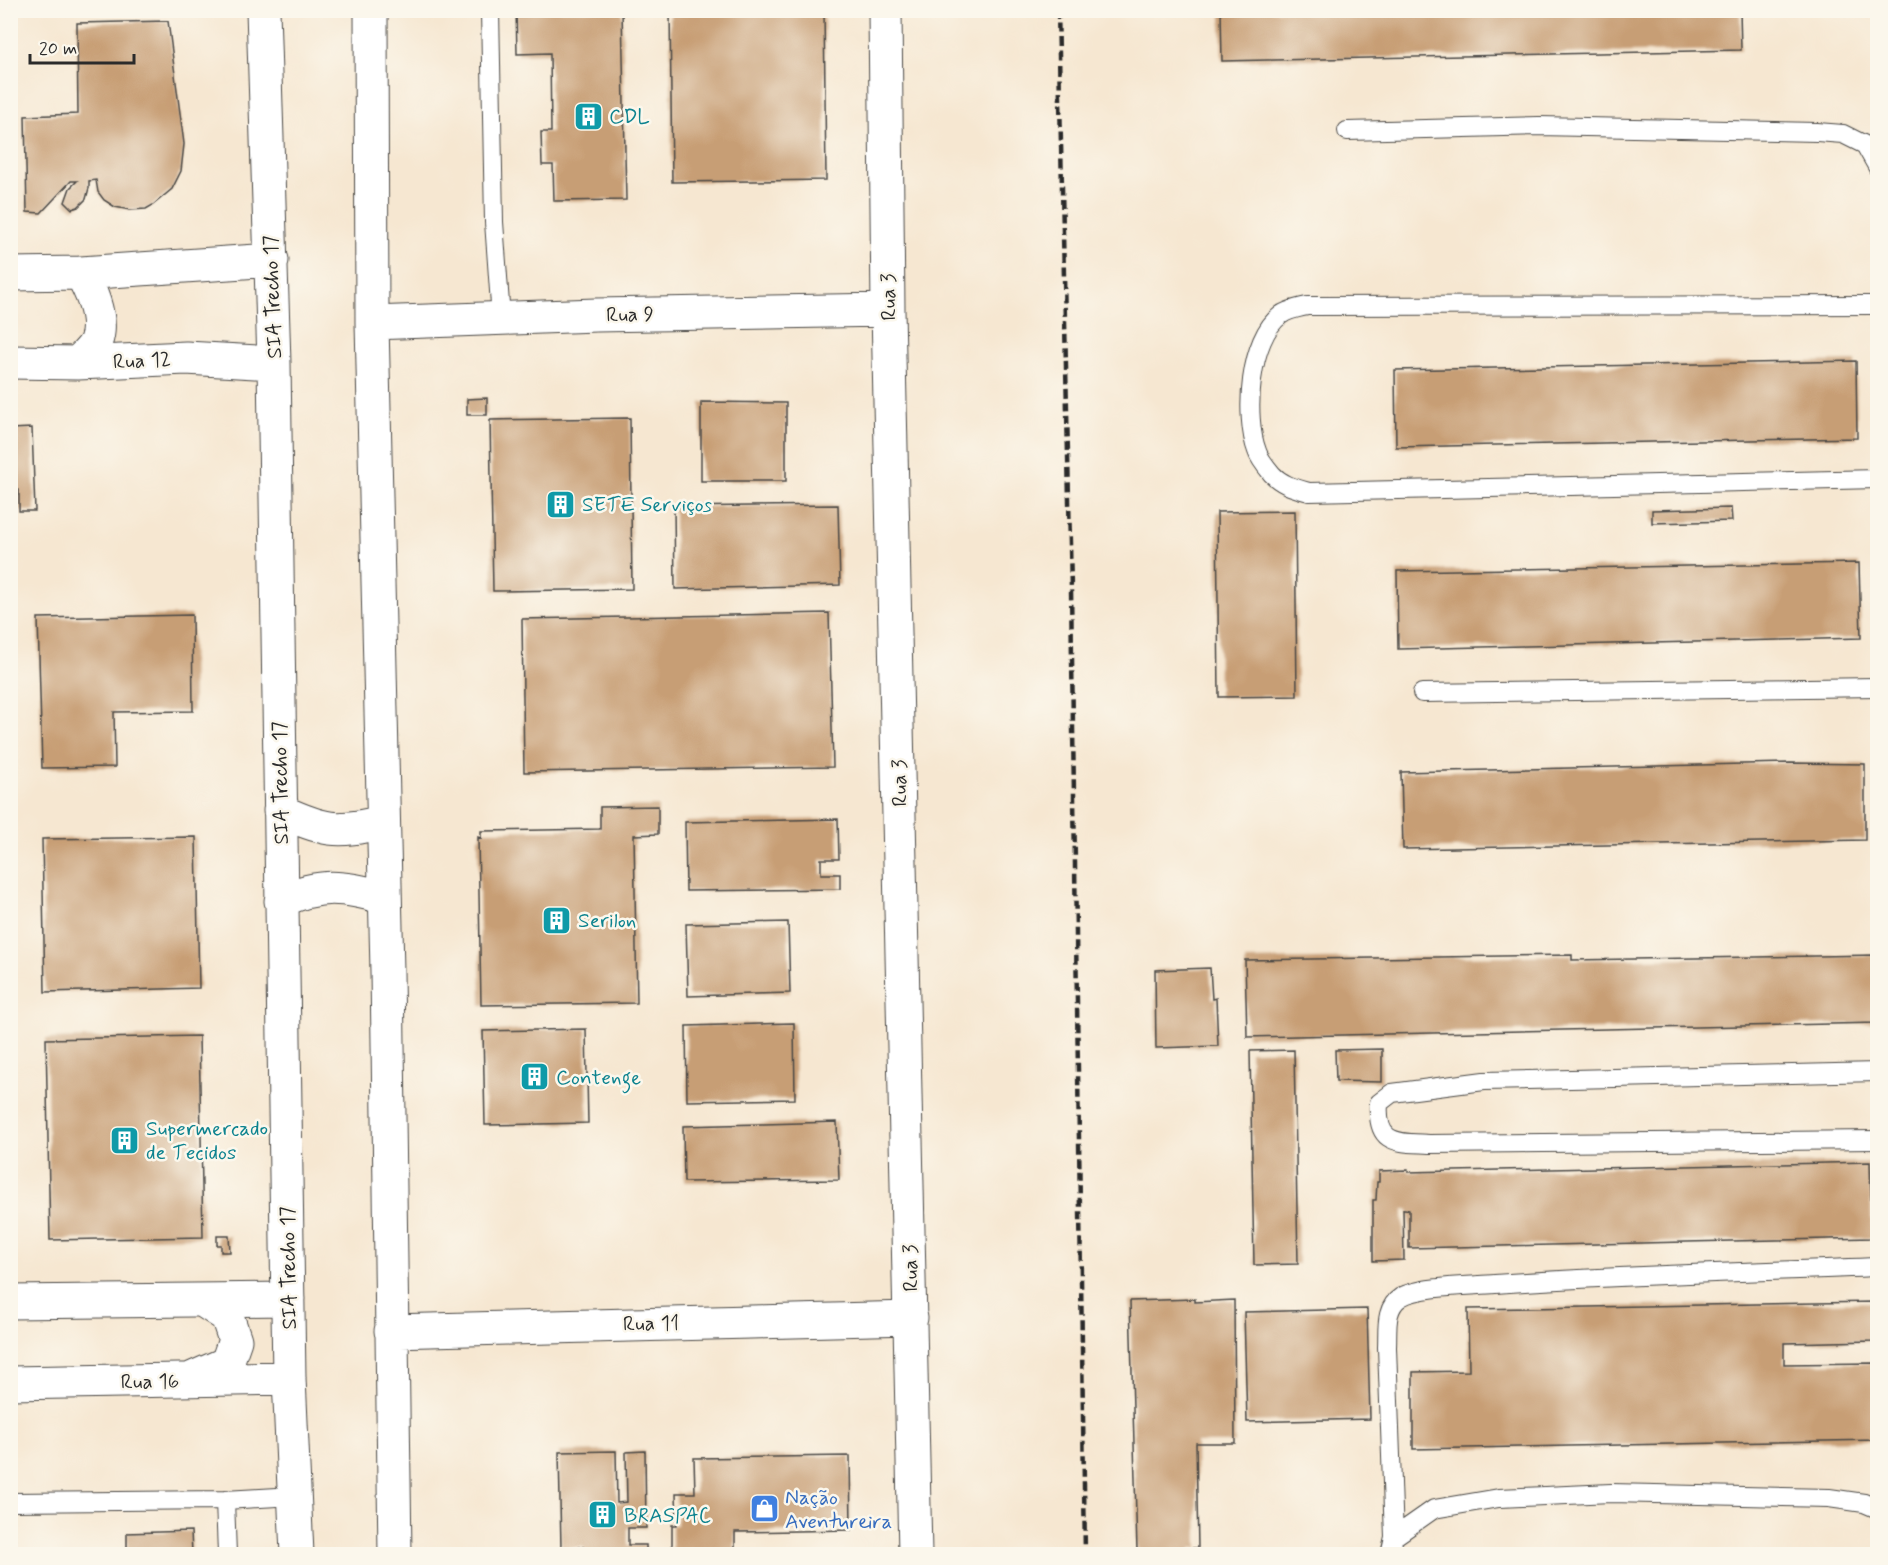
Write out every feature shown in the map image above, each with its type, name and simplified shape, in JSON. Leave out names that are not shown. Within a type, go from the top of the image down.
[{"type":"street","name":"SIA Trecho 17","points":[[263,10],[272,260],[288,1299],[297,1554]]},
{"type":"street","points":[[371,10],[372,323],[385,898],[395,1554]]},
{"type":"street","name":"Rua 3","points":[[885,10],[888,310],[915,1554]]},
{"type":"street","points":[[10,274],[81,273],[272,260]]},
{"type":"street","points":[[78,363],[96,339],[98,324],[90,289],[81,273]]},
{"type":"street","name":"Rua 9","points":[[372,323],[888,310]]},
{"type":"street","name":"Rua 12","points":[[10,362],[78,363],[186,358],[274,363]]},
{"type":"street","points":[[280,811],[311,824],[336,831],[357,829],[382,822]]},
{"type":"street","points":[[281,901],[300,892],[338,887],[385,898]]},
{"type":"street","points":[[10,1302],[288,1299]]},
{"type":"street","points":[[189,1380],[227,1363],[235,1340],[227,1316],[202,1300]]},
{"type":"street","name":"Rua 11","points":[[391,1331],[911,1318]]},
{"type":"street","name":"Rua 16","points":[[10,1383],[290,1378]]},
{"type":"lane","points":[[490,10],[494,222],[501,318]]},
{"type":"lane","points":[[1347,131],[1539,126],[1817,132],[1843,134],[1865,145],[1878,168]]},
{"type":"lane","points":[[1878,305],[1307,306],[1281,315],[1266,334],[1254,362],[1251,384],[1251,427],[1257,452],[1272,474],[1285,485],[1309,492],[1878,479]]},
{"type":"lane","points":[[1422,693],[1878,687]]},
{"type":"lane","points":[[1878,1072],[1484,1081],[1392,1093],[1379,1103],[1382,1128],[1388,1138],[1395,1142],[1429,1144],[1878,1140]]},
{"type":"lane","points":[[1392,1546],[1387,1347],[1391,1307],[1403,1296],[1439,1288],[1543,1281],[1878,1267]]},
{"type":"lane","points":[[1392,1546],[1434,1509],[1499,1498],[1611,1493],[1829,1498],[1864,1503],[1878,1509]]},
{"type":"lane","points":[[10,1502],[225,1500],[295,1496]]},
{"type":"lane","points":[[225,1500],[227,1554]]},
{"type":"building","points":[[438,10],[460,10],[460,13],[438,14]]},
{"type":"building","name":"CDL","points":[[516,10],[622,10],[626,200],[554,201],[553,165],[542,165],[541,132],[551,132],[550,53],[517,54]]},
{"type":"building","points":[[670,10],[824,10],[826,180],[672,182]]},
{"type":"building","points":[[1221,10],[1740,10],[1741,50],[1222,61]]},
{"type":"building","points":[[168,21],[184,144],[181,171],[172,189],[146,209],[130,210],[115,207],[104,200],[98,192],[96,180],[89,181],[86,199],[78,207],[72,209],[65,202],[70,188],[77,181],[71,181],[41,213],[27,212],[25,116],[78,114],[77,23]]},
{"type":"building","points":[[1856,361],[1857,438],[1396,447],[1395,370]]},
{"type":"building","points":[[487,398],[487,415],[467,415],[467,399]]},
{"type":"building","points":[[701,402],[786,403],[786,481],[701,481]]},
{"type":"building","name":"SETE Serviços","points":[[630,418],[632,589],[493,591],[490,420]]},
{"type":"building","points":[[32,428],[35,511],[19,511],[19,490],[10,490],[10,429]]},
{"type":"building","points":[[838,505],[840,585],[675,589],[674,507]]},
{"type":"building","points":[[1731,508],[1732,521],[1652,523],[1652,510]]},
{"type":"building","points":[[1295,511],[1297,696],[1219,697],[1217,512]]},
{"type":"building","points":[[1859,563],[1861,638],[1398,649],[1397,571]]},
{"type":"building","points":[[829,613],[833,767],[524,772],[522,619]]},
{"type":"building","points":[[192,615],[193,711],[114,712],[115,767],[42,768],[38,618]]},
{"type":"building","points":[[1790,763],[1865,764],[1865,840],[1403,849],[1401,772]]},
{"type":"building","name":"Serilon","points":[[658,806],[658,834],[634,835],[637,1003],[481,1005],[478,837],[481,838],[481,831],[600,829],[600,807]]},
{"type":"building","points":[[838,819],[839,859],[821,859],[821,874],[840,874],[840,889],[686,891],[685,822]]},
{"type":"building","points":[[196,837],[199,988],[45,992],[42,839]]},
{"type":"building","points":[[788,922],[790,993],[688,996],[686,924]]},
{"type":"building","points":[[1572,955],[1572,960],[1878,955],[1878,1023],[1247,1037],[1245,960]]},
{"type":"building","points":[[1210,968],[1212,999],[1216,998],[1218,1046],[1156,1048],[1155,970]]},
{"type":"building","points":[[794,1023],[795,1099],[687,1101],[686,1026]]},
{"type":"building","name":"Contenge","points":[[586,1029],[588,1123],[485,1125],[483,1031]]},
{"type":"building","name":"Supermercado de Tecidos","points":[[199,1036],[203,1237],[50,1240],[46,1039]]},
{"type":"building","points":[[1382,1049],[1382,1082],[1336,1081],[1335,1050]]},
{"type":"building","points":[[1294,1050],[1298,1264],[1254,1265],[1250,1051]]},
{"type":"building","points":[[837,1122],[839,1180],[684,1182],[683,1126]]},
{"type":"building","points":[[1870,1162],[1872,1238],[1409,1248],[1409,1210],[1403,1209],[1404,1260],[1373,1261],[1373,1200],[1376,1200],[1379,1171]]},
{"type":"building","points":[[217,1236],[229,1236],[230,1252],[221,1252],[221,1245],[217,1245]]},
{"type":"building","points":[[1195,1299],[1195,1302],[1234,1300],[1235,1443],[1196,1443],[1198,1548],[1191,1548],[1191,1554],[1143,1554],[1143,1550],[1137,1550],[1130,1301]]},
{"type":"building","points":[[1875,1302],[1875,1341],[1784,1343],[1784,1364],[1876,1363],[1878,1440],[1413,1449],[1413,1372],[1469,1371],[1468,1309]]},
{"type":"building","points":[[1367,1309],[1370,1419],[1247,1422],[1244,1312]]},
{"type":"building","name":"BRASPAC","points":[[616,1451],[617,1503],[627,1502],[626,1452],[645,1451],[646,1528],[628,1528],[628,1545],[646,1545],[646,1554],[584,1554],[584,1547],[561,1548],[559,1452]]},
{"type":"building","name":"Nação Aventureira","points":[[850,1456],[851,1530],[735,1532],[735,1551],[672,1552],[672,1525],[677,1525],[676,1493],[695,1493],[694,1458]]},
{"type":"building","points":[[191,1531],[192,1554],[127,1554],[127,1533]]},
{"type":"railway","points":[[1058,10],[1071,589],[1085,1554]]},
{"type":"place","name":"CDL","points":[[588,116]]},
{"type":"place","name":"SETE Serviços","points":[[561,504]]},
{"type":"place","name":"Serilon","points":[[557,920]]},
{"type":"place","name":"Contenge","points":[[535,1077]]},
{"type":"place","name":"Supermercado de Tecidos","points":[[125,1140]]},
{"type":"place","name":"Nação Aventureira","points":[[764,1509]]},
{"type":"place","name":"BRASPAC","points":[[603,1515]]}]
